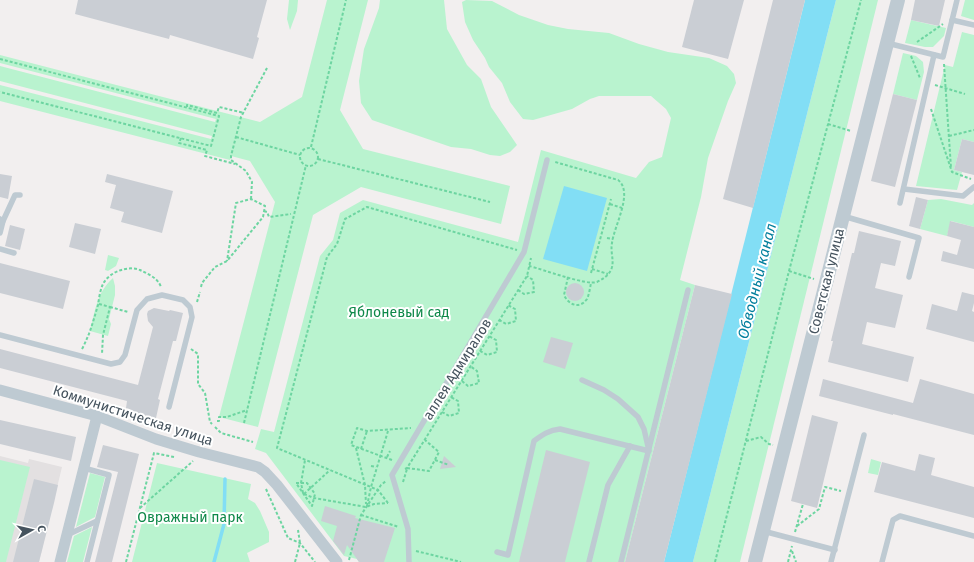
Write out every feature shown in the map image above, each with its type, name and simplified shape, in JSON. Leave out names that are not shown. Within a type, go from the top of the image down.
[{"type":"street","name":"Советская улица","points":[[755,562],[898,0]]},
{"type":"street","name":"Коммунистическая улица","points":[[0,390],[97,416],[156,439],[258,467],[277,484],[337,562]]},
{"type":"street","points":[[60,562],[97,416]]},
{"type":"lane","points":[[887,43],[943,57],[957,0]]},
{"type":"lane","points":[[952,19],[974,25]]},
{"type":"lane","points":[[900,204],[934,55]]},
{"type":"lane","points":[[409,562],[408,529],[392,475],[524,252],[547,160]]},
{"type":"lane","points":[[904,188],[963,196],[974,187]]},
{"type":"lane","points":[[0,233],[1,220],[15,196],[20,194]]},
{"type":"lane","points":[[843,216],[919,238],[909,277]]},
{"type":"lane","points":[[0,249],[14,253]]},
{"type":"lane","points":[[621,562],[688,290]]},
{"type":"lane","points":[[0,335],[111,364],[120,362],[125,355],[137,310],[147,298],[162,295],[183,300],[190,307],[192,317],[169,407]]},
{"type":"lane","points":[[582,380],[604,390],[638,417],[644,429],[649,451]]},
{"type":"lane","points":[[496,552],[508,554],[534,441],[552,430],[560,429],[649,451]]},
{"type":"lane","points":[[831,562],[864,435]]},
{"type":"lane","points":[[588,562],[608,486],[630,446]]},
{"type":"lane","points":[[84,468],[109,475],[87,562]]},
{"type":"lane","points":[[882,562],[893,520],[900,516],[974,536]]},
{"type":"lane","points":[[66,536],[97,521]]},
{"type":"lane","points":[[763,531],[835,550]]},
{"type":"path","points":[[311,147],[346,0]]},
{"type":"path","points":[[715,562],[789,272],[861,0]]},
{"type":"path","points":[[952,19],[907,48],[926,93],[952,172]]},
{"type":"path","points":[[943,57],[952,172]]},
{"type":"path","points":[[0,59],[219,116],[212,146],[0,92]]},
{"type":"path","points":[[251,199],[252,182],[246,171],[231,160],[231,156],[241,117],[268,68]]},
{"type":"path","points":[[928,84],[966,94]]},
{"type":"path","points":[[187,107],[188,105],[217,113],[219,107],[244,113]]},
{"type":"path","points":[[828,124],[851,131]]},
{"type":"path","points":[[949,136],[974,130]]},
{"type":"path","points":[[236,137],[300,155]]},
{"type":"path","points":[[180,138],[179,143],[207,150],[205,156],[237,165]]},
{"type":"path","points":[[311,147],[317,152],[318,159],[314,165],[306,165],[301,161],[300,155],[304,149],[311,147]]},
{"type":"path","points":[[318,159],[490,202]]},
{"type":"path","points":[[388,503],[378,490],[277,448],[327,257],[337,244],[345,219],[367,206],[532,254],[529,266],[591,283],[605,278],[613,262],[613,239],[625,195],[622,182],[554,162]]},
{"type":"path","points":[[244,423],[306,165]]},
{"type":"path","points":[[952,172],[974,180]]},
{"type":"path","points":[[201,287],[202,283],[215,267],[227,261],[263,217],[265,206],[251,199],[236,203],[227,261]]},
{"type":"path","points":[[591,273],[611,199]]},
{"type":"path","points":[[610,204],[622,208]]},
{"type":"path","points":[[264,211],[267,212],[269,217],[291,214]]},
{"type":"path","points":[[607,238],[613,239]]},
{"type":"path","name":"аллея Адмиралов","points":[[407,468],[518,290],[526,276],[529,266]]},
{"type":"path","points":[[79,355],[91,332],[103,284],[111,274],[124,269],[136,269],[152,276],[161,285],[162,295]]},
{"type":"path","points":[[592,269],[608,274]]},
{"type":"path","points":[[789,272],[814,279]]},
{"type":"path","points":[[518,290],[524,294],[534,292],[533,280],[526,276]]},
{"type":"path","points":[[568,277],[564,295],[570,303],[574,305],[583,302],[587,298],[591,283]]},
{"type":"path","points":[[98,304],[136,314]]},
{"type":"path","points":[[499,320],[506,324],[516,321],[515,309],[508,305]]},
{"type":"path","points":[[102,361],[103,335],[110,307]]},
{"type":"path","points":[[480,351],[487,355],[497,352],[496,340],[489,336]]},
{"type":"path","points":[[185,344],[198,354],[198,384],[205,393],[212,423]]},
{"type":"path","points":[[461,381],[468,386],[478,382],[478,371],[470,366]]},
{"type":"path","points":[[442,412],[449,416],[459,413],[458,401],[452,397]]},
{"type":"path","points":[[217,421],[219,421],[220,417],[227,417],[247,410]]},
{"type":"path","points":[[425,440],[439,452],[429,471],[407,468],[387,457],[350,446],[357,428],[367,431],[434,425]]},
{"type":"path","points":[[215,427],[221,433],[253,442]]},
{"type":"path","points":[[366,507],[370,487],[388,430]]},
{"type":"path","points":[[361,449],[367,431]]},
{"type":"path","points":[[746,442],[761,437],[769,444],[774,445]]},
{"type":"path","points":[[356,448],[365,485],[366,507]]},
{"type":"path","points":[[387,457],[390,451]]},
{"type":"path","points":[[126,562],[154,453]]},
{"type":"path","points":[[304,494],[301,483],[305,460]]},
{"type":"path","points":[[435,460],[449,465]]},
{"type":"path","points":[[139,509],[193,461]]},
{"type":"path","points":[[371,466],[376,468]]},
{"type":"path","points":[[349,560],[361,515],[366,507],[381,485],[392,475],[407,468]]},
{"type":"path","points":[[304,494],[330,470]]},
{"type":"path","points":[[262,483],[288,538],[300,543],[315,562]]},
{"type":"path","points":[[296,483],[301,483],[307,483],[315,494],[312,506],[296,483]]},
{"type":"path","points":[[797,526],[819,509],[825,487],[849,493]]},
{"type":"path","points":[[304,494],[314,498],[366,507],[374,504],[388,503],[394,505],[403,513]]},
{"type":"path","points":[[361,515],[408,529]]},
{"type":"path","points":[[295,562],[300,543]]},
{"type":"path","points":[[409,549],[451,561],[461,562]]},
{"type":"path","points":[[791,550],[796,562]]},
{"type":"shaded area","points":[[0,456],[28,463],[29,459],[62,467],[39,562],[0,562]]},
{"type":"green space","points":[[289,0],[298,0],[297,11],[290,30],[287,19]]},
{"type":"green space","points":[[327,0],[368,0],[340,110],[363,149],[510,186],[501,224],[361,187],[313,215],[258,427],[219,417],[275,202],[250,161],[231,156],[230,160],[0,101],[0,85],[211,139],[212,136],[0,81],[0,66],[215,122],[216,119],[0,63],[0,55],[260,122],[302,97]]},
{"type":"green space","points":[[380,0],[444,0],[447,29],[467,65],[481,79],[491,107],[517,145],[510,152],[500,156],[490,155],[471,149],[451,147],[372,120],[361,103],[359,81],[364,49],[379,8]]},
{"type":"green space","name":"Яблоневый сад","points":[[466,0],[492,1],[519,15],[548,25],[568,29],[609,33],[639,44],[668,52],[709,58],[727,66],[734,74],[736,83],[708,158],[701,197],[680,280],[695,285],[625,562],[359,562],[357,559],[344,556],[266,453],[255,449],[261,429],[274,432],[320,256],[333,240],[340,213],[363,200],[518,242],[541,150],[636,178],[649,162],[662,157],[671,118],[666,109],[651,96],[599,96],[590,99],[572,109],[533,120],[523,119],[510,102],[502,83],[489,67],[473,40],[465,22],[462,2]]},
{"type":"green space","points":[[836,0],[878,0],[740,562],[693,562]]},
{"type":"green space","points":[[965,0],[974,0],[974,20],[961,16]]},
{"type":"green space","points":[[911,20],[946,28],[944,36],[933,47],[905,43]]},
{"type":"green space","points":[[962,32],[974,35],[974,142],[962,139],[954,170],[962,172],[957,190],[916,186],[945,65],[953,67]]},
{"type":"green space","points":[[903,53],[916,56],[923,62],[924,72],[917,100],[893,94]]},
{"type":"green space","points":[[941,199],[972,205],[974,203],[974,227],[951,221],[947,236],[920,229],[928,200]]},
{"type":"green space","points":[[108,255],[119,258],[116,266],[108,271],[105,270]]},
{"type":"green space","points":[[113,278],[115,295],[109,319],[111,324],[108,336],[90,331],[95,309],[103,289]]},
{"type":"green space","points":[[871,459],[881,462],[878,475],[868,473]]},
{"type":"green space","points":[[0,460],[30,467],[6,562],[0,562]]},
{"type":"green space","name":"Овражный парк","points":[[157,463],[251,484],[248,499],[255,503],[260,511],[269,532],[269,542],[247,553],[250,562],[132,562]]},
{"type":"green space","points":[[90,473],[105,477],[95,517],[76,527]]},
{"type":"green space","points":[[92,527],[83,562],[67,562],[74,536]]},
{"type":"water","name":"Обводный канал","points":[[805,0],[836,0],[693,562],[664,562]]},
{"type":"water","points":[[564,186],[607,198],[587,271],[543,259]]},
{"type":"building","points":[[78,0],[267,0],[253,59],[170,35],[169,39],[75,14]]},
{"type":"building","points":[[694,0],[744,0],[728,59],[682,47]]},
{"type":"building","points":[[773,0],[805,0],[753,208],[723,199]]},
{"type":"building","points":[[915,0],[945,0],[939,26],[911,20]]},
{"type":"building","points":[[893,94],[917,100],[895,187],[871,181]]},
{"type":"building","points":[[962,139],[974,142],[974,175],[954,170]]},
{"type":"building","points":[[0,174],[12,176],[8,199],[0,197]]},
{"type":"building","points":[[107,174],[173,191],[162,233],[121,222],[124,212],[110,208],[116,185],[105,182]]},
{"type":"building","points":[[916,197],[928,200],[920,229],[909,226]]},
{"type":"building","points":[[950,221],[974,227],[974,269],[941,261],[943,251],[957,255],[961,240],[947,236]]},
{"type":"building","points":[[75,223],[101,229],[95,254],[69,247]]},
{"type":"building","points":[[10,225],[25,229],[20,250],[5,246]]},
{"type":"building","points":[[859,231],[901,241],[895,266],[881,263],[875,288],[903,295],[895,328],[867,322],[862,344],[914,357],[908,382],[828,362],[833,341],[831,341],[852,253],[854,253]]},
{"type":"building","points":[[0,263],[70,281],[63,309],[0,293]]},
{"type":"building","points":[[571,283],[579,283],[584,288],[582,299],[579,301],[571,301],[566,296],[566,288]]},
{"type":"building","points":[[695,285],[732,294],[664,562],[625,562]]},
{"type":"building","points":[[962,292],[974,295],[972,311],[974,312],[974,342],[926,329],[932,304],[957,311]]},
{"type":"building","points":[[154,308],[183,313],[176,341],[173,341],[158,399],[160,400],[156,418],[143,415],[132,422],[132,410],[126,408],[127,401],[0,368],[0,349],[138,385],[153,327],[148,321],[147,314],[148,311]]},
{"type":"building","points":[[551,337],[573,343],[565,369],[543,362]]},
{"type":"building","points":[[823,379],[913,403],[920,379],[974,394],[974,435],[819,396]]},
{"type":"building","points":[[812,415],[838,422],[817,508],[791,501]]},
{"type":"building","points":[[0,420],[76,437],[71,461],[0,444]]},
{"type":"building","points":[[103,445],[139,454],[112,562],[95,562],[118,472],[97,467]]},
{"type":"building","points":[[546,450],[590,462],[565,562],[519,562]]},
{"type":"building","points":[[919,454],[935,458],[931,475],[974,487],[974,518],[874,492],[882,462],[915,471]]},
{"type":"building","points":[[444,456],[456,467],[440,469]]},
{"type":"building","points":[[34,479],[58,485],[54,503],[39,562],[13,562]]},
{"type":"building","points":[[325,506],[356,516],[355,518],[395,528],[384,562],[359,562],[347,545],[344,555],[333,541],[337,526],[321,521]]},
{"type":"waterway","points":[[214,562],[224,524],[225,479]]}]
